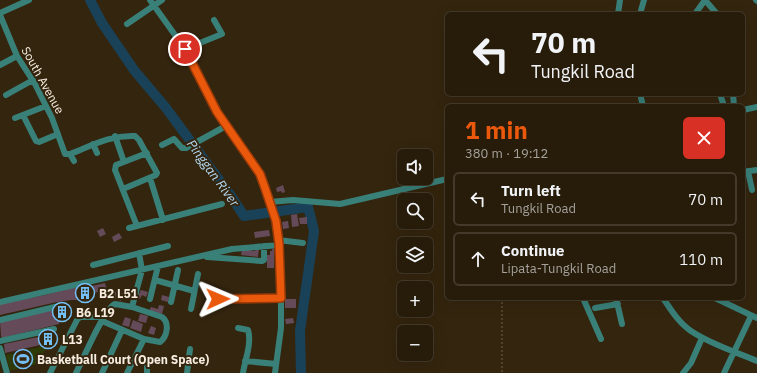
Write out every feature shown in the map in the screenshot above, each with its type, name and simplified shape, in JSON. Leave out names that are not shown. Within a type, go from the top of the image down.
[{"type":"street","points":[[0,14],[27,0]]},
{"type":"street","points":[[150,0],[185,49],[217,112],[260,174],[271,203],[276,221],[281,298],[281,328],[275,373]]},
{"type":"street","points":[[128,24],[162,0]]},
{"type":"street","points":[[618,12],[620,0]]},
{"type":"street","points":[[641,12],[644,0]]},
{"type":"street","points":[[696,12],[705,0],[715,12]]},
{"type":"street","name":"South Avenue","points":[[0,14],[16,56],[33,80],[52,118],[65,154],[70,154]]},
{"type":"street","points":[[185,49],[222,34],[214,20]]},
{"type":"street","points":[[0,65],[16,56]]},
{"type":"street","points":[[6,95],[33,80]]},
{"type":"street","points":[[641,98],[642,104]]},
{"type":"street","points":[[14,118],[46,106]]},
{"type":"street","points":[[745,110],[757,107]]},
{"type":"street","points":[[23,115],[36,141],[39,142],[58,134]]},
{"type":"street","points":[[162,145],[174,139],[184,149],[226,126]]},
{"type":"street","points":[[74,161],[70,154],[93,144],[115,136],[136,136],[148,153],[158,173],[150,178],[123,189]]},
{"type":"street","points":[[115,136],[124,162]]},
{"type":"street","points":[[93,144],[97,153]]},
{"type":"street","points":[[136,226],[115,170],[116,165],[148,153]]},
{"type":"street","points":[[752,190],[746,172],[757,170]]},
{"type":"street","points":[[150,178],[163,220]]},
{"type":"street","points":[[271,203],[293,200],[340,204],[445,179]]},
{"type":"street","points":[[129,228],[222,204]]},
{"type":"street","points":[[0,302],[232,249],[264,246],[278,242],[303,243]]},
{"type":"street","points":[[93,265],[168,246]]},
{"type":"street","points":[[199,256],[262,261],[264,260],[264,246]]},
{"type":"street","points":[[132,307],[142,270],[139,254]]},
{"type":"street","points":[[150,299],[158,266]]},
{"type":"street","points":[[171,302],[178,270]]},
{"type":"street","points":[[191,309],[198,274]]},
{"type":"street","points":[[155,280],[194,291]]},
{"type":"street","points":[[218,299],[281,298]]},
{"type":"street","points":[[584,300],[601,339]]},
{"type":"street","points":[[664,300],[672,313],[690,331],[702,338],[757,361]]},
{"type":"street","points":[[719,300],[757,318]]},
{"type":"street","points":[[595,308],[617,301],[622,324]]},
{"type":"street","points":[[50,373],[77,320],[80,317],[103,319],[122,330],[144,339],[160,342],[165,336],[167,324],[166,320],[132,307],[115,304],[110,307],[103,319],[76,373]]},
{"type":"street","points":[[0,320],[64,305]]},
{"type":"street","points":[[724,373],[751,316]]},
{"type":"street","points":[[0,341],[54,328]]},
{"type":"street","points":[[238,328],[248,330],[249,333],[243,373]]},
{"type":"street","points":[[102,373],[122,330]]},
{"type":"street","points":[[683,373],[691,363],[702,338]]},
{"type":"street","points":[[127,373],[144,339]]},
{"type":"street","points":[[0,348],[2,367],[7,373]]},
{"type":"street","points":[[187,373],[190,349]]},
{"type":"street","points":[[245,361],[276,364]]},
{"type":"street","points":[[147,364],[147,373]]},
{"type":"path","points":[[502,300],[502,373]]},
{"type":"green space","name":"Basketball Court (Open Space)","points":[[48,345],[37,364],[10,371],[6,355]]},
{"type":"building","points":[[283,185],[285,192],[277,192],[276,188]]},
{"type":"building","points":[[297,214],[299,226],[292,227],[291,215]]},
{"type":"building","points":[[307,217],[307,224],[300,224],[299,218]]},
{"type":"building","points":[[288,221],[289,228],[283,229],[282,222]]},
{"type":"building","points":[[103,228],[106,234],[100,237],[97,231]]},
{"type":"building","points":[[269,230],[270,236],[255,238],[254,232]]},
{"type":"building","points":[[119,233],[122,238],[114,242],[112,237]]},
{"type":"building","points":[[256,248],[259,248],[258,257],[241,255],[242,249],[255,251]]},
{"type":"building","points":[[272,249],[274,249],[274,268],[267,268],[267,255],[270,255],[270,251],[272,251]]},
{"type":"building","points":[[105,283],[107,290],[93,293],[92,286]]},
{"type":"building","points":[[84,285],[89,300],[57,302],[0,315],[0,304]]},
{"type":"building","points":[[141,290],[148,292],[146,297],[142,295],[140,299],[135,297],[137,293],[139,294]]},
{"type":"building","points":[[115,291],[123,293],[121,301],[113,297]]},
{"type":"building","points":[[162,295],[169,297],[168,302],[161,300]]},
{"type":"building","points":[[285,299],[296,299],[296,308],[285,308]]},
{"type":"building","points":[[159,305],[164,306],[162,314],[149,311],[151,307],[158,309]]},
{"type":"building","points":[[67,306],[62,316],[60,316],[59,324],[2,338],[1,336],[0,321]]},
{"type":"building","points":[[140,314],[148,316],[146,323],[138,321]]},
{"type":"building","points":[[125,317],[131,319],[129,327],[122,325]]},
{"type":"building","points":[[293,318],[294,323],[286,324],[285,319]]},
{"type":"building","points":[[133,320],[143,324],[141,332],[130,328]]},
{"type":"building","points":[[151,326],[156,328],[154,335],[148,333]]},
{"type":"building","points":[[53,334],[49,343],[5,353],[4,344]]},
{"type":"waterway","name":"Pinggan River","points":[[90,0],[102,23],[134,70],[166,108],[244,216],[308,207],[314,231],[300,331],[301,373]]},
{"type":"place","name":"B2 L51","points":[[85,293]]},
{"type":"place","name":"B6 L19","points":[[62,312]]},
{"type":"place","name":"L13","points":[[48,339]]},
{"type":"place","name":"Basketball Court (Open Space)","points":[[23,359]]},
{"type":"route","points":[[185,49],[217,112],[260,174],[276,221],[279,244],[281,298],[218,299]]}]
